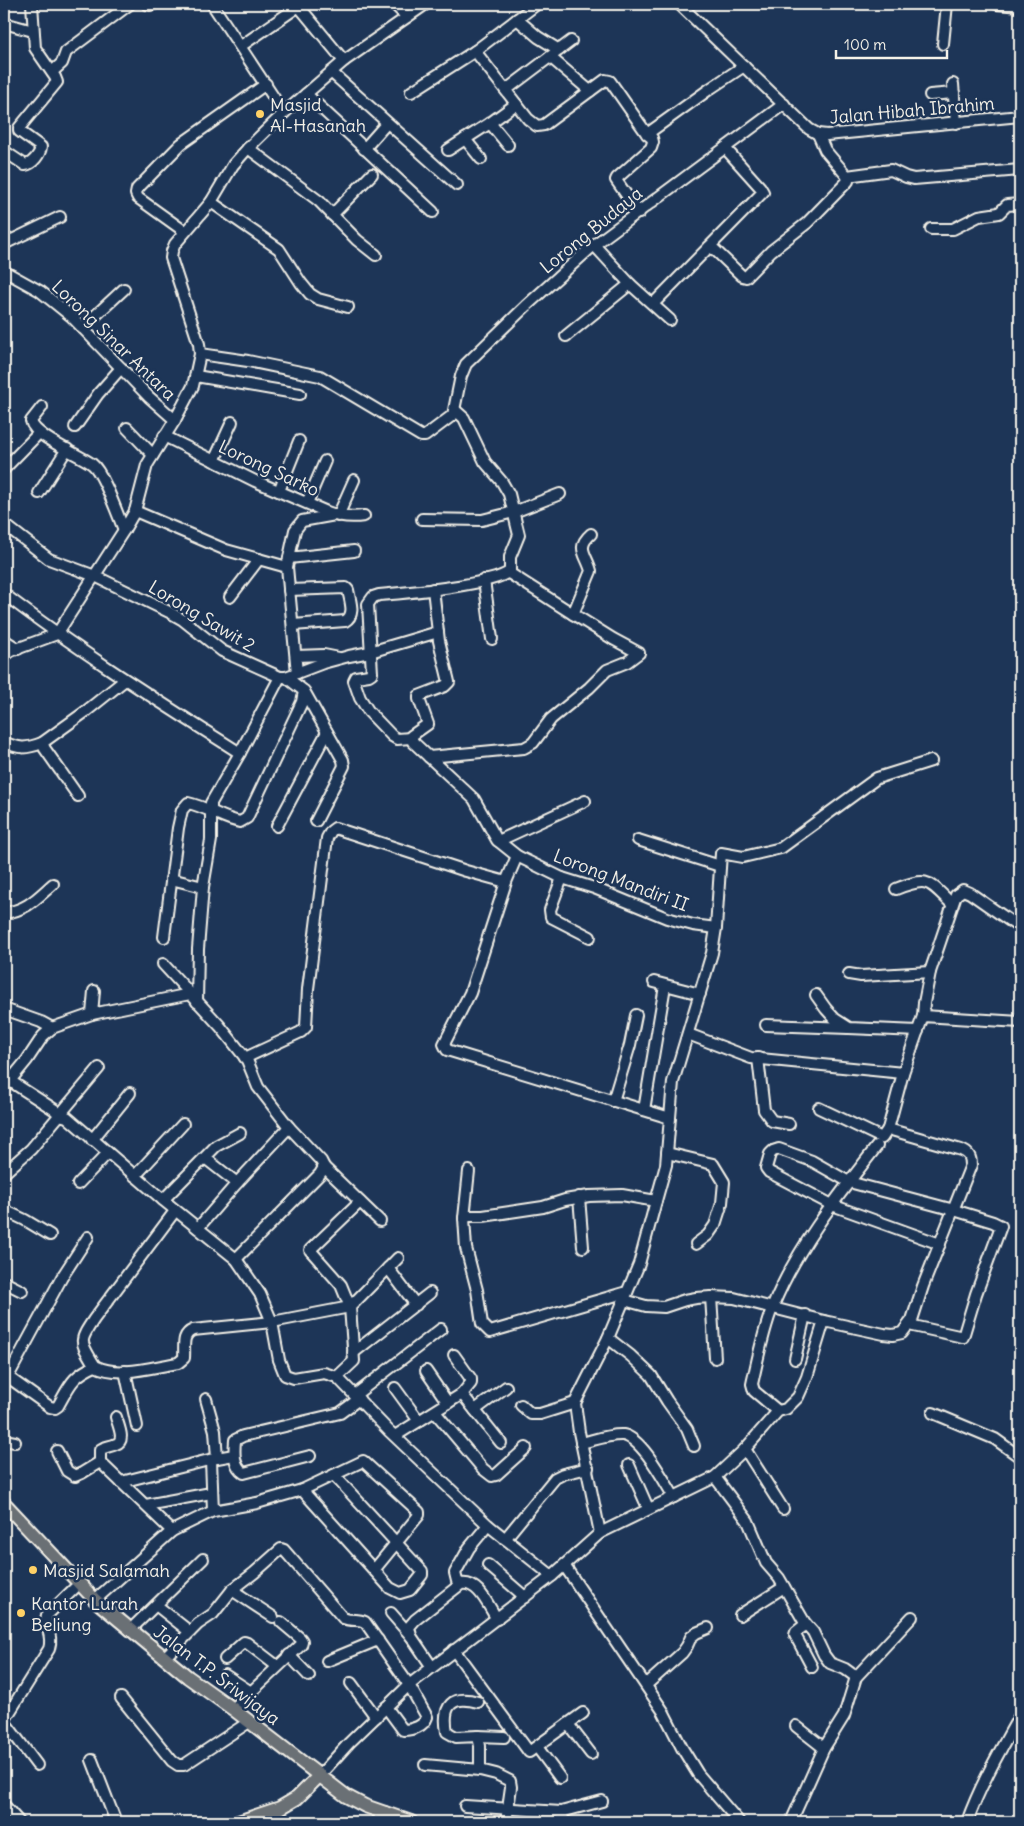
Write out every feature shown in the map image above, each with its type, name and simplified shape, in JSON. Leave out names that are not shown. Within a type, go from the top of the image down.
[{"type":"main road","name":"Jalan T.P. Sriwijaya","points":[[6,1509],[95,1600],[188,1678],[233,1709],[346,1796],[366,1806],[381,1817],[409,1822]]},
{"type":"main road","points":[[238,1822],[280,1808],[297,1798],[320,1776]]},
{"type":"street","points":[[4,151],[25,165],[28,165],[41,150],[38,145],[19,131],[19,128],[56,84],[57,80],[36,51],[32,4]]},
{"type":"street","points":[[52,72],[62,64],[66,52],[130,4]]},
{"type":"street","points":[[147,4],[154,4]]},
{"type":"street","points":[[212,4],[284,114]]},
{"type":"street","points":[[394,4],[407,17]]},
{"type":"street","points":[[4,640],[9,651],[57,634],[135,511],[148,464],[193,386],[200,354],[199,344],[171,258],[175,244],[184,231],[211,202],[228,174],[248,148],[344,61],[426,4]]},
{"type":"street","points":[[411,92],[475,51],[537,4]]},
{"type":"street","name":"Jalan Hibah Ibrahim","points":[[679,4],[809,129],[818,134],[827,135],[1020,116]]},
{"type":"street","points":[[943,44],[947,4]]},
{"type":"street","points":[[997,4],[1020,6]]},
{"type":"street","points":[[241,46],[298,5],[344,61]]},
{"type":"street","points":[[517,19],[538,37],[590,91]]},
{"type":"street","points":[[4,23],[33,31]]},
{"type":"street","points":[[506,90],[571,41]]},
{"type":"street","points":[[475,51],[516,104],[532,123],[537,126],[544,125],[605,80],[610,81],[653,142],[651,148],[616,178],[639,213]]},
{"type":"street","points":[[647,134],[710,88],[744,66]]},
{"type":"street","points":[[331,72],[457,185]]},
{"type":"street","points":[[184,231],[138,198],[136,194],[137,189],[168,155],[181,144],[266,84]]},
{"type":"street","points":[[930,95],[953,88],[956,123]]},
{"type":"street","points":[[306,94],[433,212]]},
{"type":"street","points":[[448,150],[516,104]]},
{"type":"street","name":"Lorong Budaya","points":[[455,410],[461,376],[466,364],[526,306],[594,245],[784,104]]},
{"type":"street","points":[[364,149],[387,123]]},
{"type":"street","points":[[490,123],[508,145]]},
{"type":"street","points":[[709,247],[715,250],[742,276],[747,276],[771,251],[807,223],[847,184],[849,179],[825,150],[818,134]]},
{"type":"street","points":[[465,139],[482,159]]},
{"type":"street","points":[[248,148],[318,201],[357,240],[376,255]]},
{"type":"street","points":[[653,304],[763,192],[725,148]]},
{"type":"street","points":[[847,176],[891,170],[914,179],[1020,170]]},
{"type":"street","points":[[332,215],[372,174]]},
{"type":"street","points":[[211,202],[279,249],[310,294],[318,299],[348,307]]},
{"type":"street","points":[[932,229],[953,230],[979,216],[997,214],[1007,205],[1020,204]]},
{"type":"street","points":[[4,244],[60,217]]},
{"type":"street","points":[[594,245],[630,284],[670,320]]},
{"type":"street","name":"Lorong Sinar Antara","points":[[4,271],[40,291],[82,328],[148,398],[175,420]]},
{"type":"street","points":[[566,336],[630,284]]},
{"type":"street","points":[[82,328],[124,289]]},
{"type":"street","points":[[200,354],[248,361],[320,376],[423,437],[452,417],[455,410],[464,418],[486,465],[502,482],[509,494],[519,535],[510,556],[509,573]]},
{"type":"street","points":[[76,427],[98,394],[121,368]]},
{"type":"street","points":[[196,376],[300,394]]},
{"type":"street","points":[[42,407],[31,421],[32,424],[39,433],[92,464],[98,471],[124,530]]},
{"type":"street","points":[[214,461],[232,422]]},
{"type":"street","points":[[127,428],[153,455]]},
{"type":"street","points":[[4,469],[39,433]]},
{"type":"street","name":"Lorong Sarko","points":[[164,436],[214,461],[337,516],[351,518],[364,516]]},
{"type":"street","points":[[279,491],[299,442]]},
{"type":"street","points":[[38,493],[67,449]]},
{"type":"street","points":[[307,503],[325,461]]},
{"type":"street","points":[[297,673],[288,562],[298,524],[302,521],[337,516],[354,480]]},
{"type":"street","points":[[422,519],[474,521],[514,512],[560,494]]},
{"type":"street","points":[[135,511],[226,550],[259,559],[288,562],[354,550]]},
{"type":"street","name":"Lorong Sawit 2","points":[[5,528],[49,558],[95,576],[176,616],[227,654],[283,677],[304,691]]},
{"type":"street","points":[[573,614],[591,571],[583,550],[585,539],[591,534]]},
{"type":"street","points":[[230,597],[259,559]]},
{"type":"street","points":[[411,738],[398,739],[392,736],[372,715],[360,698],[354,679],[372,673],[368,604],[373,597],[484,580],[509,573],[613,639],[639,653],[627,662],[607,670],[589,688],[551,719],[537,739],[529,746],[429,757]]},
{"type":"street","points":[[484,580],[492,639]]},
{"type":"street","points":[[289,590],[346,588],[352,613],[348,620],[345,621],[293,625]]},
{"type":"street","points":[[411,738],[413,734],[428,724],[419,699],[420,696],[446,686],[449,682],[438,632],[433,589]]},
{"type":"street","points":[[4,594],[57,634],[125,680],[240,753]]},
{"type":"street","points":[[194,998],[202,886],[211,840],[211,803],[283,677],[340,658],[370,652],[438,632]]},
{"type":"street","points":[[296,656],[324,655],[340,658]]},
{"type":"street","points":[[4,742],[17,748],[42,743],[125,680]]},
{"type":"street","points":[[304,691],[344,766],[316,821]]},
{"type":"street","points":[[164,937],[182,810],[188,803],[210,809],[235,821],[240,822],[247,818],[302,702],[304,691]]},
{"type":"street","points":[[277,826],[327,732]]},
{"type":"street","points":[[411,738],[477,803],[498,841],[585,801]]},
{"type":"street","points":[[42,743],[78,796]]},
{"type":"street","points":[[600,1533],[575,1403],[608,1338],[639,1264],[666,1165],[673,1082],[712,953],[716,928],[721,853],[743,857],[781,848],[877,778],[931,761]]},
{"type":"street","points":[[246,1058],[301,1032],[306,1027],[310,970],[326,838],[335,828],[466,871],[506,882]]},
{"type":"street","points":[[638,840],[720,866]]},
{"type":"street","name":"Lorong Mandiri II","points":[[498,841],[517,856],[562,878],[594,888],[666,918],[693,925],[716,928]]},
{"type":"street","points":[[517,856],[506,882],[470,992],[444,1044],[445,1048],[670,1118]]},
{"type":"street","points":[[562,878],[550,910],[550,917],[590,937]]},
{"type":"street","points":[[171,879],[202,886]]},
{"type":"street","points":[[896,889],[916,881],[924,881],[933,886],[952,904]]},
{"type":"street","points":[[4,913],[28,906],[53,884]]},
{"type":"street","points":[[819,1108],[882,1138],[888,1129],[903,1073],[924,1016],[924,1003],[930,972],[956,895],[963,890],[970,893],[1020,928]]},
{"type":"street","points":[[163,964],[246,1058],[256,1084],[289,1127],[321,1161],[324,1167],[380,1222]]},
{"type":"street","points":[[849,974],[861,976],[930,972]]},
{"type":"street","points":[[654,982],[700,994]]},
{"type":"street","points":[[644,1110],[665,986]]},
{"type":"street","points":[[92,1014],[94,991]]},
{"type":"street","points":[[816,995],[835,1019],[849,1028]]},
{"type":"street","points":[[194,998],[92,1014],[52,1028],[43,1036],[27,1060],[6,1082],[55,1110],[59,1115],[66,1117],[176,1211],[236,1259],[260,1294],[272,1322],[279,1360],[285,1376],[294,1378],[324,1373],[337,1377],[395,1436],[488,1525],[552,1576]]},
{"type":"street","points":[[4,1009],[52,1028]]},
{"type":"street","points":[[613,1101],[630,1045],[636,1014]]},
{"type":"street","points":[[924,1016],[1020,1022]]},
{"type":"street","points":[[766,1026],[918,1030]]},
{"type":"street","points":[[688,1034],[751,1058],[903,1073]]},
{"type":"street","points":[[758,1058],[764,1110],[772,1121],[789,1124]]},
{"type":"street","points":[[4,1173],[31,1149],[98,1068]]},
{"type":"street","points":[[92,1140],[130,1093]]},
{"type":"street","points":[[135,1176],[183,1124]]},
{"type":"street","points":[[198,1228],[289,1127]]},
{"type":"street","points":[[469,1171],[464,1218],[466,1248],[477,1290],[482,1324],[490,1332],[626,1296],[646,1306],[664,1307],[685,1300],[711,1297],[734,1298],[893,1336],[902,1333],[909,1325],[971,1165],[971,1157],[968,1152],[888,1129]]},
{"type":"street","points":[[163,1200],[216,1146],[240,1133]]},
{"type":"street","points":[[778,1411],[754,1391],[752,1384],[764,1332],[773,1307],[790,1269],[832,1205],[877,1146]]},
{"type":"street","points":[[909,1325],[964,1337],[976,1294],[1001,1226],[954,1210],[849,1182],[812,1161],[779,1149],[770,1154],[766,1168],[769,1172],[832,1205],[940,1244]]},
{"type":"street","points":[[78,1184],[108,1153]]},
{"type":"street","points":[[667,1153],[713,1164],[724,1182],[722,1203],[715,1225],[708,1235],[696,1244]]},
{"type":"street","points":[[205,1158],[237,1183]]},
{"type":"street","points":[[236,1259],[320,1174],[324,1167]]},
{"type":"street","points":[[464,1218],[543,1206],[579,1198],[622,1195],[656,1201]]},
{"type":"street","points":[[579,1198],[584,1247]]},
{"type":"street","points":[[337,1377],[354,1361],[350,1307],[341,1286],[310,1250],[360,1202]]},
{"type":"street","points":[[4,1210],[50,1235]]},
{"type":"street","points":[[176,1211],[82,1336],[83,1346],[95,1366],[108,1371],[126,1371],[178,1363],[184,1358],[184,1338],[187,1332],[272,1322],[350,1307],[398,1258]]},
{"type":"street","points":[[88,1237],[62,1277],[6,1381],[50,1407],[55,1408],[58,1406],[72,1380],[81,1372],[95,1366]]},
{"type":"street","points":[[388,1268],[416,1305]]},
{"type":"street","points":[[4,1282],[22,1292]]},
{"type":"street","points":[[353,1353],[430,1292]]},
{"type":"street","points":[[711,1297],[715,1358]]},
{"type":"street","points":[[794,1359],[805,1316]]},
{"type":"street","points":[[320,1776],[349,1743],[409,1685],[552,1576],[600,1533],[648,1508],[716,1477],[745,1449],[778,1411],[786,1409],[798,1397],[808,1378],[824,1321]]},
{"type":"street","points":[[310,1456],[244,1473],[238,1469],[234,1455],[235,1440],[243,1436],[340,1413],[357,1396],[441,1329]]},
{"type":"street","points":[[608,1338],[652,1375],[687,1429],[694,1446]]},
{"type":"street","points":[[395,1436],[462,1394],[471,1383],[454,1355]]},
{"type":"street","points":[[126,1371],[137,1426]]},
{"type":"street","points":[[426,1372],[448,1403]]},
{"type":"street","points":[[475,1410],[506,1387]]},
{"type":"street","points":[[395,1388],[419,1422]]},
{"type":"street","points":[[462,1394],[501,1443]]},
{"type":"street","points":[[206,1399],[215,1431],[211,1493],[212,1512]]},
{"type":"street","points":[[521,1405],[531,1414],[540,1414],[575,1403]]},
{"type":"street","points":[[435,1412],[492,1476],[496,1475],[526,1448]]},
{"type":"street","points":[[933,1413],[995,1439],[1020,1458]]},
{"type":"street","points":[[116,1417],[122,1439],[120,1442],[100,1450],[100,1462],[172,1530]]},
{"type":"street","points":[[581,1442],[621,1435],[628,1436],[650,1458],[674,1497]]},
{"type":"street","points":[[4,1440],[15,1442]]},
{"type":"street","points":[[745,1449],[783,1509]]},
{"type":"street","points":[[57,1451],[67,1470],[75,1476],[100,1462]]},
{"type":"street","points":[[121,1482],[234,1455]]},
{"type":"street","points":[[95,1600],[172,1530],[212,1512],[258,1503],[302,1490],[363,1461],[417,1509],[419,1515],[374,1570]]},
{"type":"street","points":[[629,1465],[648,1508]]},
{"type":"street","points":[[505,1539],[555,1478],[563,1474],[588,1468]]},
{"type":"street","points":[[302,1490],[390,1588],[400,1593],[410,1590],[419,1580],[422,1571],[334,1475]]},
{"type":"street","points":[[716,1477],[748,1521],[766,1563],[813,1632],[824,1655],[830,1663],[856,1677]]},
{"type":"street","points":[[146,1505],[211,1493]]},
{"type":"street","points":[[461,1584],[457,1581],[455,1573],[469,1548],[488,1525]]},
{"type":"street","points":[[165,1657],[198,1624],[213,1614],[232,1590],[281,1549],[284,1550],[336,1611],[350,1622],[361,1620],[365,1622],[409,1685],[427,1714],[426,1720],[420,1726],[403,1730],[386,1707]]},
{"type":"street","points":[[130,1630],[203,1559]]},
{"type":"street","points":[[488,1564],[525,1597]]},
{"type":"street","points":[[564,1566],[663,1710],[682,1748],[698,1774],[739,1822]]},
{"type":"street","points":[[37,1765],[4,1721],[49,1649],[51,1637],[46,1619],[47,1615],[79,1584]]},
{"type":"street","points":[[411,1636],[411,1624],[461,1584],[472,1584],[481,1594],[497,1619]]},
{"type":"street","points":[[740,1615],[784,1587]]},
{"type":"street","points":[[232,1590],[277,1619],[302,1641],[301,1645],[233,1709]]},
{"type":"street","points":[[156,1605],[190,1632]]},
{"type":"street","points":[[391,1613],[411,1636],[432,1667]]},
{"type":"street","points":[[791,1822],[824,1748],[844,1716],[856,1677],[912,1618]]},
{"type":"street","points":[[806,1624],[795,1635],[812,1667]]},
{"type":"street","points":[[646,1685],[677,1658],[696,1632],[708,1628]]},
{"type":"street","points":[[327,1661],[378,1640]]},
{"type":"street","points":[[224,1659],[244,1642],[277,1666]]},
{"type":"street","points":[[454,1650],[529,1752],[583,1713]]},
{"type":"street","points":[[289,1655],[309,1676]]},
{"type":"street","points":[[226,1675],[251,1692]]},
{"type":"street","points":[[351,1683],[376,1717]]},
{"type":"street","points":[[121,1698],[172,1761],[178,1765],[184,1765],[249,1722]]},
{"type":"street","points":[[478,1702],[454,1700],[446,1711],[447,1732],[456,1737],[504,1737]]},
{"type":"street","points":[[967,1822],[1004,1742],[1020,1715]]},
{"type":"street","points":[[568,1724],[590,1754]]},
{"type":"street","points":[[796,1726],[824,1748]]},
{"type":"street","points":[[478,1736],[480,1770]]},
{"type":"street","points":[[537,1747],[560,1778]]},
{"type":"street","points":[[92,1760],[116,1822]]},
{"type":"street","points":[[425,1765],[480,1770],[496,1774],[510,1781],[511,1787],[506,1822]]},
{"type":"street","points":[[465,1806],[507,1808],[563,1817],[602,1801]]},
{"type":"street","points":[[4,1805],[18,1822]]},
{"type":"place","name":"Masjid Al-Hasanah","points":[[260,114]]},
{"type":"place","name":"Masjid Salamah","points":[[33,1570]]},
{"type":"place","name":"Kantor Lurah Beliung","points":[[21,1613]]}]
